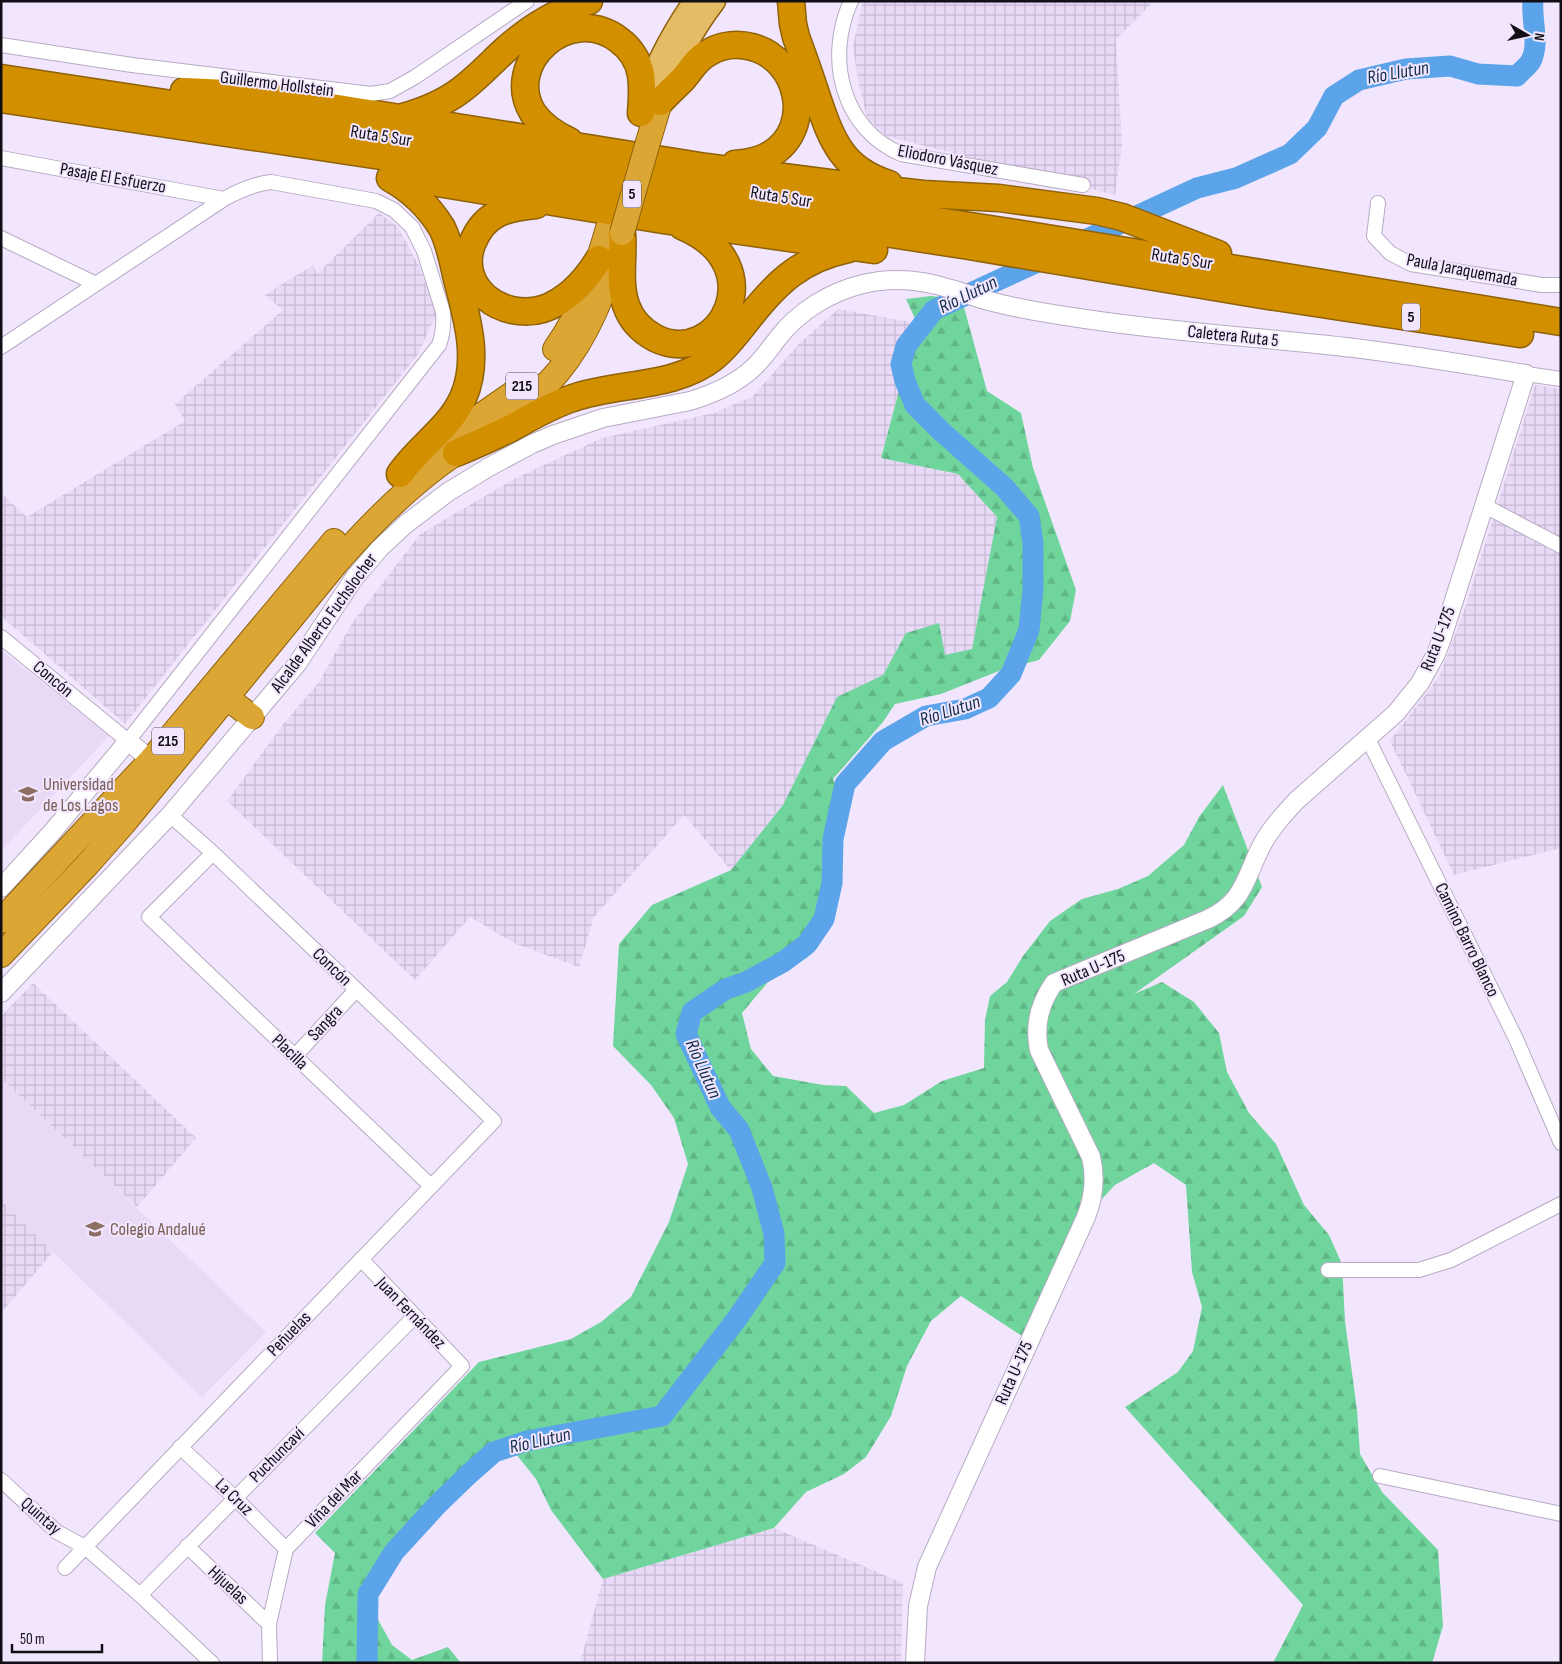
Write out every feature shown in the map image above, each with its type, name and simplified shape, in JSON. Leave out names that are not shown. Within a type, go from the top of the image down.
[{"type":"highway","points":[[400,118],[433,106],[454,95],[471,83],[505,50],[534,27],[589,1]]},
{"type":"highway","points":[[791,1],[796,37],[828,129],[837,148],[852,165],[874,178],[923,194]]},
{"type":"highway","points":[[586,147],[568,140],[548,128],[534,114],[530,106],[526,87],[530,67],[539,50],[554,37],[572,29],[590,28],[608,33],[623,43],[635,57],[651,107],[683,78],[702,56],[719,48],[738,45],[756,48],[774,57],[787,71],[795,90],[797,110],[791,130],[780,147],[772,154],[754,161],[706,167]]},
{"type":"highway","name":"Ruta 5 Sur","points":[[1,78],[1016,233],[1261,283],[1561,340]]},
{"type":"highway","points":[[60,87],[250,94],[706,167],[923,194],[998,198],[1097,211],[1122,217],[1163,232],[1261,283]]},
{"type":"highway","points":[[1,99],[87,128],[663,220],[1112,282],[1261,283]]},
{"type":"highway","name":"Ruta 5 Sur","points":[[1,99],[969,246],[1561,322]]},
{"type":"highway","name":"Alcalde Alberto Fuchslocher","points":[[1,921],[151,760],[346,527],[400,474],[450,436],[506,399],[536,372],[547,359],[566,332],[590,284],[599,259],[615,230],[651,107]]},
{"type":"highway","points":[[381,174],[406,188],[417,197],[427,207],[443,230],[466,315],[471,351],[470,375],[457,410],[440,432],[409,461],[400,474]]},
{"type":"highway","points":[[558,203],[506,210],[484,224],[474,239],[469,255],[471,276],[480,292],[494,303],[510,310],[542,309],[556,302],[578,286],[599,259]]},
{"type":"highway","points":[[615,230],[622,288],[630,315],[641,329],[659,340],[676,344],[692,342],[709,334],[726,314],[732,289],[730,272],[723,256],[709,242],[688,228],[663,220]]},
{"type":"highway","name":"Alcalde Alberto Fuchslocher","points":[[1,955],[87,865],[124,823],[354,543],[410,488],[531,399],[570,356],[596,311],[613,264],[615,230]]},
{"type":"highway","points":[[456,453],[570,399],[602,390],[665,380],[690,372],[708,362],[723,349],[770,291],[788,275],[820,257],[847,249],[861,248]]},
{"type":"highway","points":[[227,698],[252,718]]},
{"type":"main road","points":[[651,107],[650,81],[670,39],[695,1]]},
{"type":"main road","points":[[651,107],[668,80],[684,46],[714,1]]},
{"type":"street","name":"Guillermo Hollstein","points":[[1,45],[132,66],[372,94],[390,91],[415,77],[527,1]]},
{"type":"street","name":"Eliodoro Vásquez","points":[[851,1],[845,15],[840,42],[841,70],[846,94],[854,114],[874,138],[902,154],[1083,185]]},
{"type":"street","name":"Pasaje El Esfuerzo","points":[[1,158],[224,199]]},
{"type":"street","points":[[1,346],[224,199],[257,184],[271,182],[376,201],[394,210],[412,227],[424,251],[444,320],[439,345],[427,361],[128,741],[54,832],[1,888]]},
{"type":"street","name":"Paula Jaraquemada","points":[[1378,203],[1374,236],[1390,253],[1412,264],[1542,285],[1561,285]]},
{"type":"street","points":[[1,238],[96,284]]},
{"type":"street","name":"Caletera Ruta 5","points":[[908,280],[948,288],[988,301],[1070,317],[1161,329],[1355,348],[1561,379]]},
{"type":"street","name":"Alcalde Alberto Fuchslocher","points":[[1,994],[170,815],[297,664],[344,592],[367,562],[406,524],[448,492],[510,455],[554,435],[603,418],[690,401],[729,386],[751,370],[788,327],[811,307],[837,293],[865,284],[908,280]]},
{"type":"street","name":"Ruta U-175","points":[[915,1663],[918,1606],[926,1567],[1086,1217],[1093,1194],[1094,1174],[1091,1157],[1038,1050],[1037,1023],[1042,1003],[1054,983],[1208,919],[1224,910],[1240,892],[1263,843],[1285,813],[1297,800],[1382,726],[1408,698],[1432,661],[1442,638],[1526,374]]},
{"type":"street","points":[[1483,506],[1561,546]]},
{"type":"street","name":"Concón","points":[[1,636],[151,760]]},
{"type":"street","name":"Camino Barro Blanco","points":[[1368,738],[1516,1038],[1561,1143]]},
{"type":"street","name":"Concón","points":[[170,815],[213,853],[494,1121]]},
{"type":"street","name":"Placilla","points":[[213,853],[149,918],[431,1186]]},
{"type":"street","name":"Sangra","points":[[295,1056],[356,990]]},
{"type":"street","name":"Peñuelas","points":[[65,1568],[494,1121]]},
{"type":"street","points":[[1328,1270],[1420,1270],[1451,1260],[1561,1204]]},
{"type":"street","name":"Juan Fernández","points":[[360,1259],[462,1366]]},
{"type":"street","name":"Puchuncaví","points":[[140,1594],[414,1316]]},
{"type":"street","name":"Viña del Mar","points":[[286,1549],[462,1366]]},
{"type":"street","name":"La Cruz","points":[[180,1447],[286,1549]]},
{"type":"street","points":[[1380,1476],[1561,1514]]},
{"type":"street","name":"Quintay","points":[[1,1480],[57,1532],[84,1547],[140,1594],[212,1663]]},
{"type":"street","name":"Hijuelas","points":[[187,1546],[269,1624]]},
{"type":"street","points":[[270,1663],[269,1624],[286,1549]]},
{"type":"shaded area","points":[[863,1],[1154,1],[1116,39],[1122,145],[1115,195],[886,136],[867,118],[858,80],[853,46]]},
{"type":"shaded area","points":[[379,213],[397,226],[419,266],[436,315],[418,354],[125,724],[1,616],[1,497],[3,495],[27,517],[185,421],[175,404],[283,310],[265,295],[313,265],[317,274]]},
{"type":"shaded area","points":[[838,309],[917,323],[881,457],[958,474],[997,517],[972,650],[945,655],[906,633],[883,675],[837,697],[783,805],[731,870],[684,815],[594,917],[579,967],[514,943],[470,917],[415,980],[227,801],[281,727],[319,682],[352,623],[420,534],[516,478],[602,438],[714,413],[753,396],[798,345]]},
{"type":"shaded area","points":[[1535,385],[1561,389],[1561,848],[1454,875],[1390,741],[1439,677],[1464,611]]},
{"type":"shaded area","name":"Universidad de Los Lagos","points":[[1,650],[109,736],[1,851]]},
{"type":"shaded area","points":[[33,983],[196,1138],[137,1207],[1,1078],[1,1016]]},
{"type":"shaded area","name":"Colegio Andalué","points":[[1,1078],[266,1332],[202,1397],[1,1201]]},
{"type":"shaded area","points":[[1,1201],[53,1252],[1,1313]]},
{"type":"shaded area","points":[[774,1528],[903,1583],[901,1663],[580,1663],[603,1579]]},
{"type":"green space","points":[[931,296],[962,300],[987,391],[1021,413],[1033,468],[1076,590],[1070,621],[1039,660],[999,671],[941,694],[895,704],[883,722],[833,779],[837,788],[842,859],[836,907],[808,957],[768,982],[742,1013],[751,1049],[773,1076],[823,1085],[846,1086],[874,1113],[904,1105],[942,1081],[984,1068],[985,1020],[990,996],[1007,982],[1023,956],[1050,921],[1082,899],[1118,889],[1148,876],[1184,845],[1199,817],[1223,785],[1262,887],[1244,916],[1134,994],[1162,982],[1194,1002],[1219,1033],[1227,1072],[1249,1113],[1276,1144],[1304,1205],[1329,1235],[1342,1264],[1345,1321],[1357,1410],[1360,1454],[1382,1492],[1438,1550],[1443,1626],[1432,1663],[1273,1663],[1303,1605],[1125,1407],[1178,1372],[1193,1351],[1202,1307],[1192,1272],[1186,1185],[1154,1163],[1115,1185],[1084,1218],[1025,1338],[961,1296],[931,1321],[907,1366],[891,1416],[866,1457],[844,1474],[806,1492],[774,1528],[603,1579],[551,1510],[536,1479],[504,1439],[487,1447],[402,1532],[379,1564],[376,1616],[392,1645],[412,1660],[448,1647],[461,1663],[322,1663],[325,1605],[335,1553],[315,1533],[479,1362],[571,1339],[601,1322],[631,1297],[669,1222],[688,1164],[674,1118],[651,1085],[613,1046],[619,944],[652,905],[731,870],[783,805],[837,697],[883,675],[906,633],[939,623],[945,655],[972,649],[997,517],[958,474],[881,458],[917,323],[906,299]]},
{"type":"waterway","name":"Río Llutun","points":[[367,1663],[368,1594],[394,1552],[437,1505],[494,1452],[527,1441],[662,1416],[736,1320],[775,1263],[774,1234],[762,1188],[739,1130],[720,1107],[686,1034],[692,1012],[726,989],[746,982],[783,962],[807,944],[824,919],[832,883],[833,839],[845,784],[883,741],[926,716],[965,709],[989,698],[1011,674],[1029,630],[1033,589],[1033,543],[1029,516],[1004,487],[941,431],[915,405],[905,381],[901,364],[906,346],[934,310],[1197,188],[1236,178],[1290,154],[1317,128],[1334,96],[1359,80],[1406,69],[1450,66],[1478,74],[1517,76],[1530,63],[1534,54],[1533,1]]},
{"type":"place","name":"Universidad de Los Lagos","points":[[28,794]]},
{"type":"place","name":"Colegio Andalué","points":[[95,1229]]}]
